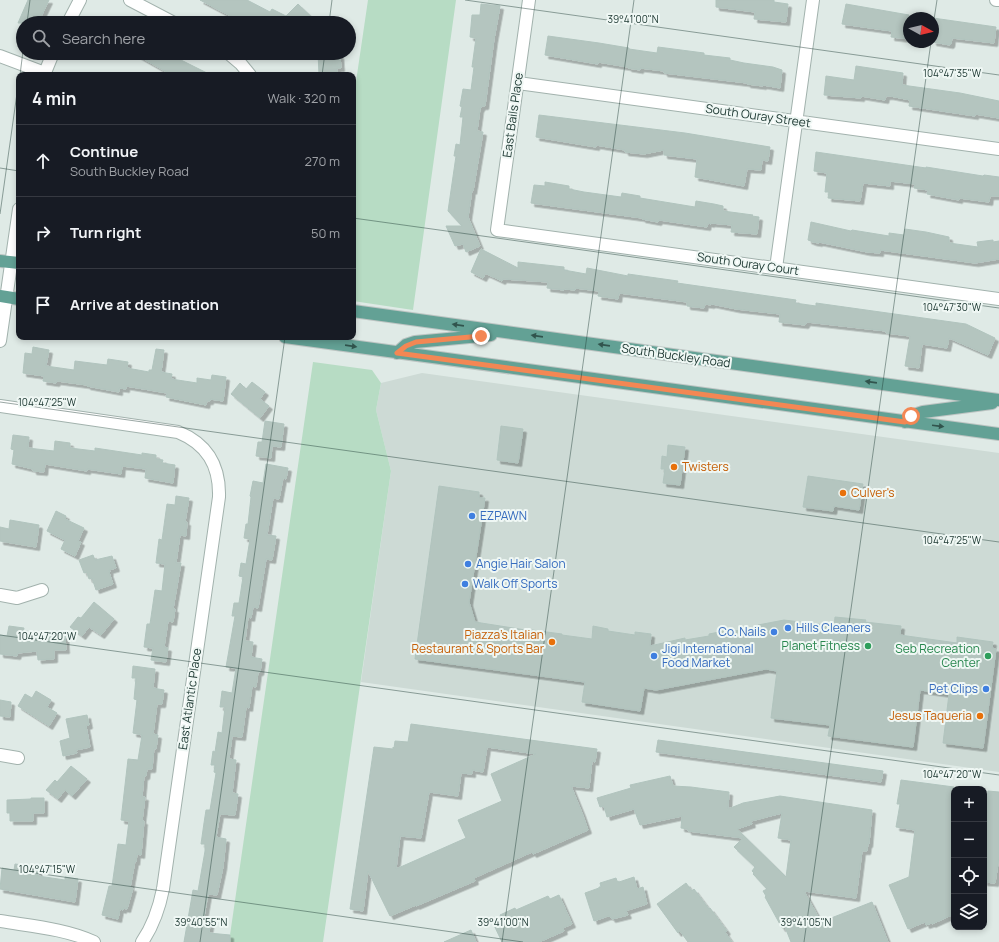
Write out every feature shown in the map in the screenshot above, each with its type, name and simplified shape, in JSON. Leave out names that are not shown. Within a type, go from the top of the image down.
[{"type":"main road","points":[[0,271],[10,262]]},
{"type":"main road","points":[[3,297],[16,290]]},
{"type":"main road","points":[[3,297],[16,299]]},
{"type":"main road","name":"South Buckley Road","points":[[356,311],[999,401]]},
{"type":"main road","points":[[397,353],[406,346],[416,342],[510,332]]},
{"type":"main road","points":[[306,340],[999,434]]},
{"type":"main road","points":[[905,422],[911,416],[923,412],[999,401]]},
{"type":"main road","points":[[979,431],[999,430]]},
{"type":"street","points":[[72,16],[80,0]]},
{"type":"street","points":[[130,0],[161,16]]},
{"type":"street","name":"East Bails Place","points":[[498,230],[529,0]]},
{"type":"street","points":[[776,268],[813,0]]},
{"type":"street","points":[[0,56],[40,72]]},
{"type":"street","points":[[46,72],[50,60]]},
{"type":"street","points":[[236,60],[248,72]]},
{"type":"street","name":"South Ouray Street","points":[[518,83],[999,149]]},
{"type":"street","points":[[0,341],[3,297],[16,227]]},
{"type":"street","name":"South Ouray Court","points":[[498,230],[999,299]]},
{"type":"street","name":"East Atlantic Place","points":[[0,406],[178,432],[189,437],[201,446],[209,454],[215,466],[218,478],[219,497],[163,889],[152,925],[142,942]]},
{"type":"street","points":[[0,595],[17,598],[42,590]]},
{"type":"street","points":[[0,755],[18,758]]},
{"type":"street","points":[[0,921],[70,934],[94,942]]},
{"type":"shaded area","points":[[422,373],[999,453],[999,772],[361,682],[391,471],[376,410],[381,383]]},
{"type":"green space","points":[[368,0],[456,0],[413,310],[356,301],[356,82]]},
{"type":"green space","points":[[313,362],[372,370],[381,383],[376,410],[391,471],[323,942],[229,942]]},
{"type":"building","points":[[28,0],[49,0],[41,16],[21,16]]},
{"type":"building","points":[[200,0],[247,0],[270,12],[272,9],[286,16],[231,16]]},
{"type":"building","points":[[716,0],[774,0],[774,2],[788,4],[786,22],[754,19],[755,12],[716,7]]},
{"type":"building","points":[[298,4],[311,16],[286,16]]},
{"type":"building","points":[[481,4],[500,6],[485,106],[482,106],[480,109],[477,131],[483,132],[468,217],[480,246],[466,252],[463,244],[455,246],[446,226],[462,226],[448,211],[456,156],[454,156],[456,144],[460,145],[463,117],[460,117],[462,107],[460,106],[463,89],[471,90],[474,67],[472,67],[476,38],[470,37],[472,15],[480,15]]},
{"type":"building","points":[[846,4],[903,14],[903,38],[891,37],[892,31],[842,24]]},
{"type":"building","points":[[939,19],[996,27],[994,43],[952,38],[950,45],[939,43]]},
{"type":"building","points":[[548,36],[657,53],[658,47],[704,53],[704,55],[730,58],[730,60],[744,63],[773,67],[782,70],[780,88],[664,73],[664,71],[640,68],[640,70],[598,62],[598,64],[545,55]]},
{"type":"building","points":[[145,60],[181,60],[205,72],[167,72]]},
{"type":"building","points":[[318,60],[340,60],[341,68],[337,68],[337,72],[319,72]]},
{"type":"building","points":[[856,66],[903,73],[902,85],[960,93],[999,101],[999,118],[909,106],[910,100],[890,96],[886,96],[885,100],[861,96],[861,98],[824,95],[826,76],[854,80]]},
{"type":"building","points":[[539,115],[685,133],[770,147],[768,161],[762,160],[761,170],[747,169],[744,186],[695,177],[697,159],[664,155],[664,150],[644,154],[625,152],[625,150],[596,145],[596,147],[536,137]]},
{"type":"building","points":[[816,152],[999,177],[999,196],[990,196],[989,202],[959,198],[959,200],[927,194],[928,190],[914,188],[915,184],[890,181],[890,186],[863,183],[860,201],[828,198],[829,192],[825,192],[827,173],[814,171]]},
{"type":"building","points":[[545,182],[569,186],[569,189],[584,192],[621,197],[622,193],[640,196],[640,198],[695,207],[696,201],[723,206],[723,211],[759,217],[757,234],[731,232],[732,225],[708,223],[707,227],[659,220],[658,222],[642,218],[531,203],[534,185],[545,186]]},
{"type":"building","points":[[811,222],[851,231],[889,236],[889,233],[904,235],[905,229],[926,232],[949,237],[949,243],[978,247],[977,242],[993,240],[993,242],[999,241],[999,259],[975,263],[880,250],[880,253],[867,252],[813,242],[808,240]]},
{"type":"building","points":[[481,249],[518,268],[518,262],[564,267],[564,270],[586,274],[587,268],[628,276],[628,274],[678,281],[677,283],[796,300],[795,303],[816,306],[816,303],[966,324],[995,338],[988,355],[949,338],[947,348],[922,344],[919,368],[905,366],[910,336],[886,333],[886,331],[807,322],[805,325],[779,322],[780,314],[736,309],[712,304],[705,304],[704,308],[687,306],[687,302],[619,293],[618,299],[598,296],[599,291],[575,288],[575,290],[564,290],[547,288],[548,282],[503,279],[502,281],[487,274],[485,274],[483,278],[471,272]]},
{"type":"building","points":[[33,347],[49,350],[46,366],[74,370],[75,361],[107,365],[108,359],[128,362],[127,368],[149,372],[149,370],[152,370],[156,349],[164,350],[161,372],[172,374],[171,379],[197,383],[197,378],[211,380],[212,375],[226,377],[223,401],[210,399],[210,401],[207,401],[206,405],[166,397],[167,393],[126,386],[126,389],[119,388],[119,392],[87,385],[57,381],[56,383],[43,381],[44,376],[23,373],[25,353],[32,354]]},
{"type":"building","points":[[252,382],[265,392],[260,399],[269,406],[260,418],[231,394],[240,383],[246,389]]},
{"type":"building","points":[[265,421],[284,424],[281,447],[272,446],[271,458],[256,456],[258,442],[262,442]]},
{"type":"building","points":[[501,426],[523,429],[518,463],[497,460]]},
{"type":"building","points":[[13,435],[29,437],[28,448],[54,451],[55,441],[70,443],[70,448],[95,451],[95,448],[142,455],[142,453],[156,455],[156,459],[163,460],[162,463],[175,465],[173,483],[145,478],[146,469],[122,466],[121,474],[87,469],[87,471],[45,464],[44,472],[33,471],[33,469],[12,464],[14,450],[11,449]]},
{"type":"building","points":[[668,445],[685,447],[680,485],[663,483],[665,469],[661,469],[662,456],[667,457]]},
{"type":"building","points":[[266,464],[288,468],[286,479],[283,478],[279,499],[273,498],[267,535],[276,536],[272,560],[266,559],[258,608],[253,607],[251,618],[248,617],[245,641],[253,642],[251,657],[262,659],[256,687],[252,686],[249,708],[246,707],[242,737],[232,736],[229,759],[236,760],[232,793],[238,794],[235,815],[220,814],[216,837],[226,839],[223,867],[217,895],[208,894],[204,917],[211,918],[209,933],[230,935],[230,942],[184,942],[193,890],[198,891],[205,851],[205,844],[201,844],[206,810],[210,810],[216,773],[214,772],[215,765],[211,765],[213,751],[215,752],[218,732],[222,733],[225,707],[220,707],[222,691],[232,693],[236,668],[226,667],[235,616],[232,616],[234,603],[239,603],[243,577],[239,576],[241,563],[246,564],[250,539],[244,538],[246,524],[248,524],[250,496],[253,481],[263,483]]},
{"type":"building","points":[[808,476],[863,484],[859,510],[834,506],[833,511],[803,507]]},
{"type":"building","points":[[439,486],[479,492],[479,498],[485,498],[469,602],[475,622],[592,639],[593,626],[608,629],[608,631],[635,635],[635,632],[651,634],[650,646],[685,638],[685,640],[709,636],[709,634],[734,629],[734,631],[758,628],[758,625],[784,620],[834,626],[835,617],[866,620],[865,622],[901,626],[900,635],[957,643],[957,637],[993,642],[992,648],[996,649],[983,748],[943,743],[949,694],[920,690],[913,747],[828,736],[830,725],[771,718],[777,671],[766,669],[656,690],[644,688],[640,711],[582,702],[585,682],[415,659]]},
{"type":"building","points":[[176,496],[189,498],[185,522],[187,522],[186,536],[180,535],[176,563],[181,563],[173,609],[175,609],[173,622],[168,621],[164,647],[168,648],[166,662],[151,660],[153,648],[144,647],[147,624],[150,624],[155,590],[162,591],[165,564],[156,563],[159,539],[162,540],[167,504],[175,505]]},
{"type":"building","points":[[56,511],[66,516],[65,519],[84,528],[78,541],[81,542],[75,556],[61,549],[65,540],[47,531]]},
{"type":"building","points":[[10,520],[39,525],[36,547],[0,541],[0,527],[9,529]]},
{"type":"building","points":[[93,555],[95,560],[112,556],[116,568],[109,570],[109,572],[113,584],[96,590],[92,578],[89,579],[87,572],[84,573],[79,560]]},
{"type":"building","points":[[94,602],[114,619],[101,635],[89,627],[82,636],[70,627],[78,617],[81,618]]},
{"type":"building","points":[[9,626],[24,628],[22,639],[65,635],[66,650],[54,650],[54,659],[38,660],[37,651],[18,653],[17,656],[0,654],[0,635],[7,636]]},
{"type":"building","points":[[133,666],[155,669],[153,688],[164,690],[162,704],[157,704],[153,734],[158,735],[156,749],[154,748],[152,769],[147,769],[146,776],[144,776],[142,797],[145,797],[142,821],[144,821],[141,855],[137,854],[136,862],[135,861],[130,888],[133,888],[127,909],[120,909],[118,919],[102,915],[109,886],[112,886],[118,844],[126,845],[129,821],[121,820],[128,759],[138,760],[142,735],[133,733],[137,700],[134,699],[136,678],[132,678]]},
{"type":"building","points":[[36,691],[51,700],[47,707],[57,713],[49,726],[18,706],[25,694],[32,698]]},
{"type":"building","points":[[0,700],[11,702],[10,717],[0,716]]},
{"type":"building","points":[[87,715],[89,725],[86,726],[90,747],[76,750],[77,753],[63,756],[60,741],[70,738],[66,719]]},
{"type":"building","points":[[411,724],[597,749],[595,762],[592,761],[589,788],[571,786],[588,830],[533,854],[532,852],[474,878],[475,881],[390,916],[368,871],[363,911],[350,909],[374,747],[393,749],[395,741],[408,742]],"holes":[[[487,747],[536,754],[491,774],[502,801],[458,820],[466,838],[396,869],[400,836],[421,838],[429,792],[458,796],[461,773],[472,774],[472,770],[483,772]]]},
{"type":"building","points":[[658,740],[883,771],[881,782],[656,752]]},
{"type":"building","points":[[71,766],[87,779],[72,796],[65,790],[58,799],[46,790],[55,780],[57,782]]},
{"type":"building","points":[[670,776],[673,786],[729,792],[728,809],[743,803],[780,796],[872,810],[869,844],[867,851],[862,851],[856,898],[804,891],[821,922],[872,902],[888,942],[791,942],[785,927],[782,928],[765,897],[766,896],[763,891],[767,889],[753,874],[754,873],[752,871],[755,867],[734,847],[743,838],[688,831],[688,829],[681,828],[682,816],[640,825],[634,809],[607,817],[604,806],[600,807],[597,798],[631,788],[630,785]],"holes":[[[782,813],[778,838],[791,840],[786,877],[737,829],[752,824],[751,821]]]},
{"type":"building","points":[[901,780],[951,787],[951,915],[932,924],[926,925],[925,922],[908,929],[889,885],[909,877],[915,830],[896,827],[900,804],[897,804]]},
{"type":"building","points":[[988,791],[999,792],[999,857],[995,883],[987,882]]},
{"type":"building","points":[[44,798],[44,813],[33,813],[33,821],[10,821],[10,813],[7,813],[7,800]]},
{"type":"building","points":[[15,864],[39,867],[38,876],[65,880],[65,877],[78,879],[75,902],[0,889],[2,868],[14,870]]},
{"type":"building","points":[[634,877],[637,889],[643,887],[647,904],[626,911],[628,915],[612,919],[608,916],[594,921],[585,893],[601,887],[600,883],[616,878],[619,882]]},
{"type":"building","points":[[686,883],[692,891],[694,889],[709,909],[710,908],[727,931],[725,932],[732,942],[688,942],[680,931],[678,933],[657,904]]},
{"type":"building","points":[[559,895],[572,924],[563,928],[564,931],[539,942],[502,942],[492,921],[501,917],[500,915],[515,908],[516,910],[548,896],[550,899]]},
{"type":"building","points":[[471,930],[476,942],[444,942]]},
{"type":"place","name":"Twisters","points":[[674,467]]},
{"type":"place","name":"Culver's","points":[[843,493]]},
{"type":"place","name":"EZPAWN","points":[[472,516]]},
{"type":"place","name":"Angie Hair Salon","points":[[468,564]]},
{"type":"place","name":"Walk Off Sports","points":[[465,584]]},
{"type":"place","name":"Hills Cleaners","points":[[788,628]]},
{"type":"place","name":"Co. Nails","points":[[774,632]]},
{"type":"place","name":"Piazza's Italian Restaurant & Sports Bar","points":[[552,642]]},
{"type":"place","name":"Planet Fitness","points":[[868,646]]},
{"type":"place","name":"Jigi International Food Market","points":[[654,656]]},
{"type":"place","name":"Seb Recreation Center","points":[[988,656]]},
{"type":"place","name":"Pet Clips","points":[[986,689]]},
{"type":"place","name":"Jesus Taqueria","points":[[980,716]]},
{"type":"route","points":[[481,336],[416,342],[402,348],[397,353],[905,422],[911,416]]}]
